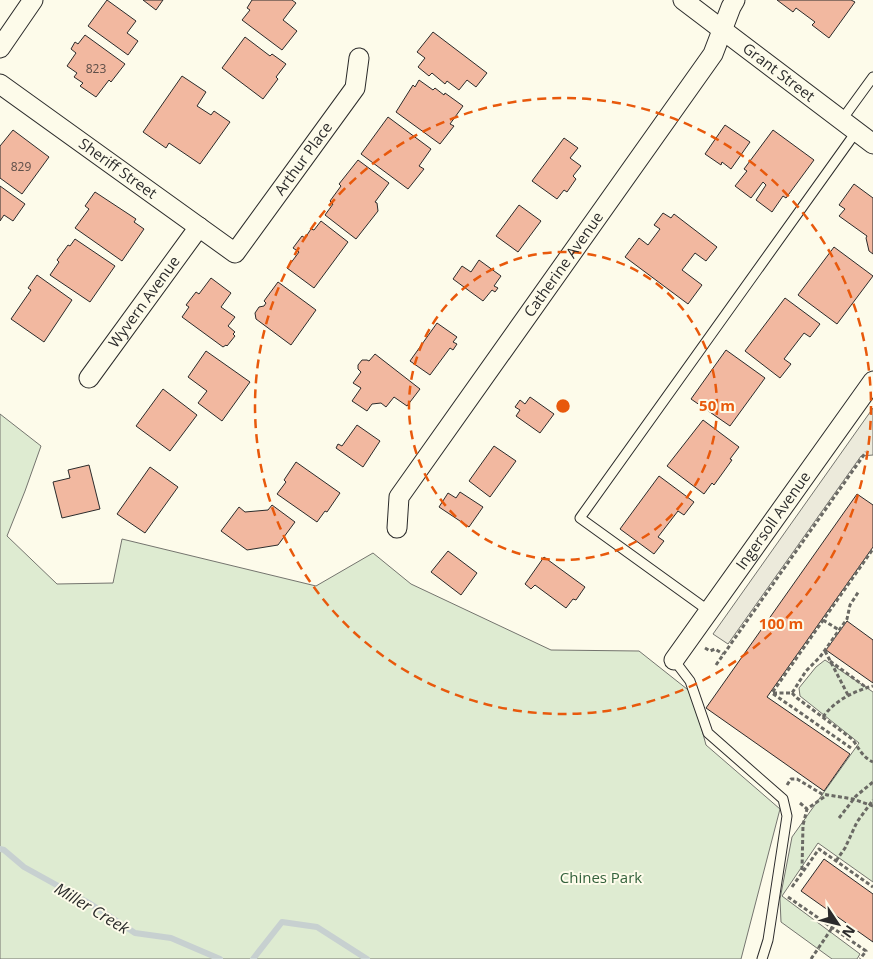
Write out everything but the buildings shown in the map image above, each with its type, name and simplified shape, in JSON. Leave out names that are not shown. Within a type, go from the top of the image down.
[{"type":"street","points":[[0,48],[33,0]]},
{"type":"street","name":"Grant Street","points":[[683,0],[873,144]]},
{"type":"street","name":"Catherine Avenue","points":[[397,528],[399,497],[713,54],[735,0]]},
{"type":"street","name":"Arthur Place","points":[[235,253],[355,88],[359,58]]},
{"type":"street","name":"Sheriff Street","points":[[0,84],[235,253]]},
{"type":"street","name":"Wyvern Avenue","points":[[89,378],[199,227]]},
{"type":"street","name":"Ingersoll Avenue","points":[[674,660],[873,382]]},
{"type":"lane","points":[[709,611],[580,518],[849,126],[873,78]]},
{"type":"lane","points":[[674,660],[690,681],[708,733],[781,794],[783,799],[787,816],[768,940],[762,959]]},
{"type":"path","points":[[716,665],[866,452]]},
{"type":"path","points":[[772,693],[873,549]]},
{"type":"path","points":[[792,693],[806,671],[824,651],[847,619],[850,605],[859,591]]},
{"type":"path","points":[[823,620],[839,630]]},
{"type":"path","points":[[710,652],[715,649],[723,654]]},
{"type":"path","points":[[824,651],[848,695]]},
{"type":"path","points":[[830,660],[867,688]]},
{"type":"path","points":[[823,717],[828,709],[848,695],[873,686]]},
{"type":"path","points":[[772,693],[792,693],[852,739],[858,746],[861,754],[873,762]]},
{"type":"path","points":[[772,693],[851,748]]},
{"type":"path","points":[[807,809],[781,794],[791,779],[797,779],[815,791],[853,799],[872,806]]},
{"type":"path","points":[[839,818],[853,799],[873,782]]},
{"type":"path","points":[[802,872],[803,825],[807,809],[828,794]]},
{"type":"path","points":[[836,861],[846,848],[857,822],[872,806],[873,800]]},
{"type":"path","points":[[791,887],[819,849],[873,888]]},
{"type":"path","points":[[785,895],[866,951],[860,959]]},
{"type":"path","points":[[810,959],[832,928]]},
{"type":"green space","name":"Chines Park","points":[[0,414],[41,446],[7,536],[57,584],[113,583],[122,539],[316,586],[373,553],[411,584],[551,650],[639,651],[692,693],[706,745],[780,809],[741,959],[0,959]]},
{"type":"green space","points":[[825,660],[873,692],[873,882],[818,843],[782,896],[860,954],[857,959],[832,959],[781,922],[780,899],[792,837],[859,743],[800,696],[799,688],[816,667]]},
{"type":"shaded area","points":[[873,408],[873,455],[861,456],[728,644],[713,634]]},
{"type":"waterway","name":"Miller Creek","points":[[0,849],[4,850],[24,867],[89,903],[135,933],[171,938],[220,959]]},
{"type":"waterway","name":"Miller Creek","points":[[253,959],[282,922],[317,927],[367,959]]}]
